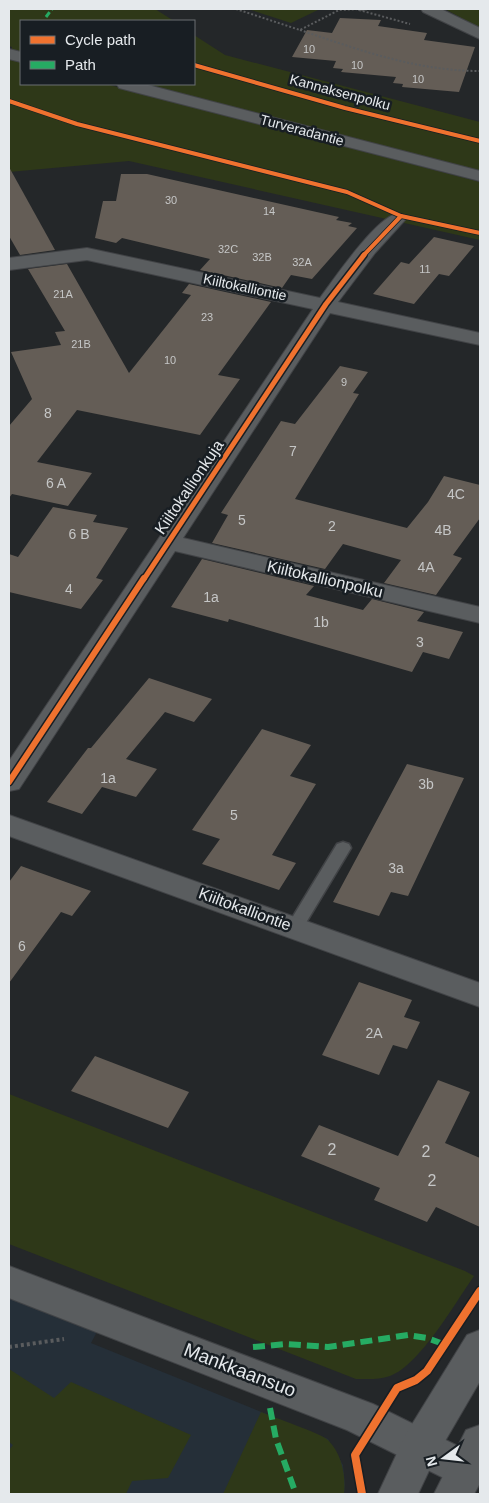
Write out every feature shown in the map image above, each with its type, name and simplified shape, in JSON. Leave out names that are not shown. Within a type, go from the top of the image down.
[{"type":"street","points":[[429,9],[480,34]]},
{"type":"street","name":"Turveradantie","points":[[129,85],[480,176]]},
{"type":"street","name":"Kiiltokallionkuja","points":[[9,782],[326,304],[368,249],[396,220]]},
{"type":"street","name":"Kiiltokalliontie","points":[[9,264],[87,254],[326,304],[480,339]]},
{"type":"street","name":"Kiiltokallionpolku","points":[[169,542],[480,615]]},
{"type":"street","name":"Kiiltokalliontie","points":[[9,825],[480,995]]},
{"type":"street","name":"Mankkaansuo","points":[[14,1289],[360,1417],[467,1469]]},
{"type":"street","points":[[398,1494],[420,1446],[480,1347]]},
{"type":"lane","points":[[295,927],[342,848]]},
{"type":"path","points":[[236,9],[401,63],[457,72],[480,71]]},
{"type":"path","points":[[300,30],[339,10],[360,9]]},
{"type":"shaded area","points":[[9,1295],[98,1330],[91,1343],[328,1439],[343,1465],[344,1494],[9,1494]]},
{"type":"green space","points":[[9,9],[155,9],[172,20],[20,20],[20,52],[12,50],[12,47],[9,46]]},
{"type":"green space","points":[[248,9],[320,9],[291,23]]},
{"type":"green space","points":[[445,9],[480,9],[480,28]]},
{"type":"green space","points":[[195,36],[225,55],[480,122],[480,171],[146,85],[195,85]]},
{"type":"green space","points":[[9,59],[20,62],[20,85],[110,85],[480,182],[480,240],[129,161],[9,172]]},
{"type":"green space","points":[[9,1094],[474,1276],[436,1332],[413,1360],[390,1376],[378,1379],[356,1379],[9,1244]]},
{"type":"green space","points":[[9,1369],[54,1398],[71,1382],[191,1435],[168,1478],[132,1481],[126,1494],[9,1494],[9,1450],[13,1445],[9,1442]]},
{"type":"green space","points":[[261,1412],[328,1440],[340,1458],[344,1480],[344,1494],[223,1494]]},
{"type":"building","points":[[340,18],[381,20],[378,26],[427,33],[424,40],[475,47],[459,92],[402,87],[403,84],[393,83],[396,77],[341,72],[343,69],[333,68],[336,61],[292,57],[307,30],[332,33]]},
{"type":"building","points":[[9,167],[55,250],[20,255],[9,236]]},
{"type":"building","points":[[121,174],[147,174],[339,217],[336,220],[352,223],[348,226],[357,228],[312,279],[291,275],[282,288],[200,270],[210,259],[122,238],[116,243],[95,238],[103,201],[116,201]]},
{"type":"building","points":[[434,237],[474,246],[449,276],[439,274],[414,304],[373,294],[401,262],[409,264]]},
{"type":"building","points":[[67,264],[129,373],[191,295],[182,293],[189,284],[271,302],[218,375],[240,379],[200,435],[77,410],[37,462],[92,473],[68,506],[12,494],[9,498],[9,426],[32,399],[11,352],[61,345],[55,332],[65,331],[28,269]]},
{"type":"building","points":[[340,366],[368,372],[353,393],[359,394],[295,499],[407,528],[428,502],[444,476],[480,485],[480,518],[453,555],[462,558],[436,595],[384,583],[401,560],[343,544],[325,569],[212,543],[228,515],[221,513],[281,421],[295,424]]},
{"type":"building","points":[[53,507],[97,515],[93,522],[128,528],[96,578],[103,580],[81,609],[9,592],[9,554],[18,557]]},
{"type":"building","points":[[202,559],[314,586],[306,595],[363,610],[372,599],[424,612],[417,621],[463,632],[449,659],[423,652],[412,672],[229,619],[228,622],[171,607]]},
{"type":"building","points":[[149,678],[212,699],[194,722],[165,712],[126,759],[157,769],[136,797],[102,787],[82,814],[47,802],[88,748],[91,748]]},
{"type":"building","points":[[262,729],[311,745],[290,776],[316,784],[272,855],[296,863],[279,890],[202,864],[220,839],[192,830]]},
{"type":"building","points":[[407,764],[464,778],[408,896],[391,892],[379,916],[333,902]]},
{"type":"building","points":[[21,866],[91,891],[72,916],[61,912],[9,983],[9,882]]},
{"type":"building","points":[[359,982],[412,1000],[404,1017],[420,1022],[407,1049],[393,1045],[379,1075],[322,1055]]},
{"type":"building","points":[[95,1056],[189,1092],[168,1128],[71,1091]]},
{"type":"building","points":[[438,1080],[470,1092],[445,1143],[480,1158],[480,1227],[436,1207],[427,1222],[374,1200],[380,1188],[301,1156],[319,1125],[398,1156]]},
{"type":"marked path","points":[[46,17],[52,9]]},
{"type":"marked path","points":[[253,1347],[287,1344],[328,1347],[408,1335],[427,1338],[446,1345]]},
{"type":"marked path","points":[[270,1408],[276,1439],[296,1494]]},
{"type":"cycle path","name":"Kannaksenpolku","points":[[195,65],[345,108],[480,141]]},
{"type":"cycle path","points":[[9,101],[77,124],[347,192],[376,203],[401,216],[480,233]]},
{"type":"cycle path","points":[[9,782],[326,304],[368,249],[401,216]]},
{"type":"cycle path","points":[[362,1494],[355,1455],[397,1388],[416,1380],[427,1371],[480,1291]]}]
